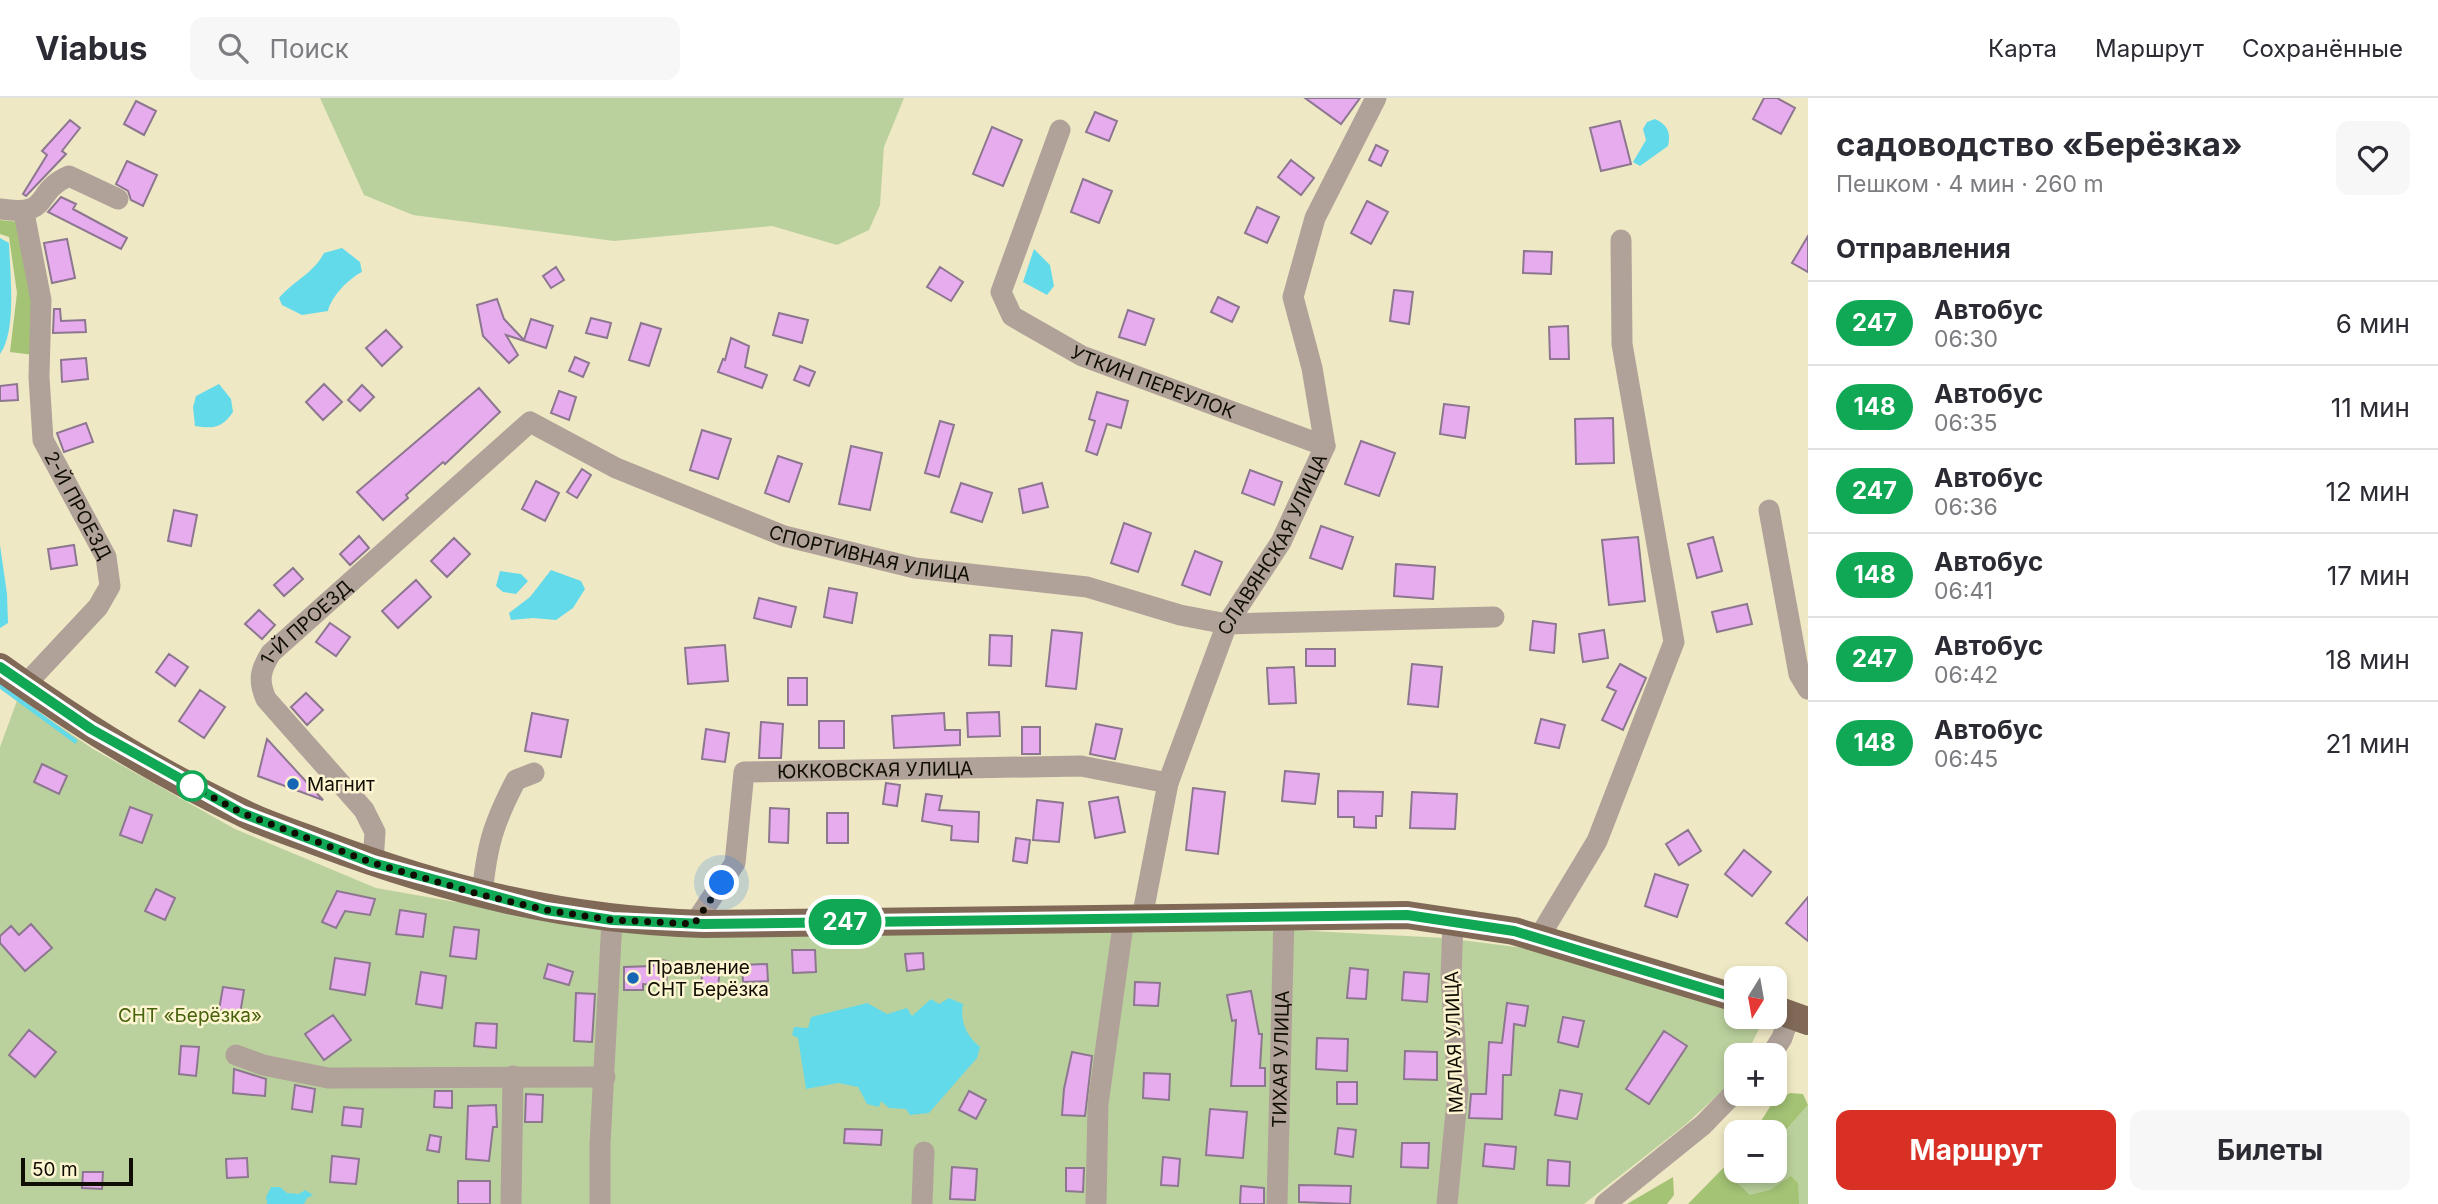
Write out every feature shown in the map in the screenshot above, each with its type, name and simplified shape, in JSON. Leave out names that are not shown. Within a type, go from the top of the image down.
[{"type":"main road","points":[[0,667],[110,741],[242,813],[373,863],[482,895],[546,910],[612,920],[694,924],[1407,915],[1538,939],[1724,994]]},
{"type":"street","name":"СЛАВЯНСКАЯ УЛИЦА","points":[[1096,1204],[1098,1104],[1133,918],[1168,783],[1227,624],[1281,542],[1325,446],[1312,368],[1293,297],[1315,218],[1376,98]]},
{"type":"street","name":"УТКИН ПЕРЕУЛОК","points":[[1060,130],[1001,292],[1012,316],[1082,356],[1325,446]]},
{"type":"street","points":[[0,209],[24,213],[37,206],[58,181],[69,176],[118,199]]},
{"type":"street","name":"2-Й ПРОЕЗД","points":[[24,213],[41,300],[39,377],[43,440],[106,557],[110,586],[98,607],[25,685]]},
{"type":"street","points":[[1538,939],[1597,841],[1674,642],[1622,344],[1620,240]]},
{"type":"street","name":"СПОРТИВНАЯ УЛИЦА","points":[[530,422],[616,468],[784,536],[915,568],[1087,587],[1180,615],[1227,624],[1494,617]]},
{"type":"street","name":"1-Й ПРОЕЗД","points":[[373,863],[375,832],[364,810],[266,699],[260,685],[262,667],[271,653],[530,422]]},
{"type":"street","points":[[1769,510],[1799,674],[1808,689]]},
{"type":"street","name":"ЮККОВСКАЯ УЛИЦА","points":[[694,924],[735,863],[744,772],[1082,766],[1168,783]]},
{"type":"street","points":[[482,895],[488,843],[503,806],[516,780],[534,773]]},
{"type":"street","name":"ТИХАЯ УЛИЦА","points":[[1277,1204],[1284,915]]},
{"type":"street","points":[[600,1204],[600,1144],[612,920]]},
{"type":"street","name":"МАЛАЯ УЛИЦА","points":[[1447,1204],[1458,1091],[1451,976],[1453,922]]},
{"type":"street","points":[[1778,1043],[1791,1015]]},
{"type":"street","points":[[236,1055],[262,1065],[328,1078],[605,1077]]},
{"type":"street","points":[[510,1204],[513,1076]]},
{"type":"street","points":[[1605,1204],[1703,1125],[1724,1103]]},
{"type":"street","points":[[922,1204],[924,1153]]},
{"type":"green space","points":[[320,98],[904,98],[884,147],[880,205],[869,230],[837,245],[772,226],[614,241],[413,215],[364,195]]},
{"type":"green space","points":[[0,220],[20,222],[32,279],[34,355],[10,352],[17,293],[9,237],[0,234]]},
{"type":"green space","name":"СНТ «Берёзка»","points":[[18,698],[93,749],[235,829],[376,888],[593,926],[1273,929],[1445,938],[1540,950],[1724,1009],[1724,1029],[1759,1029],[1752,1043],[1724,1043],[1724,1089],[1685,1125],[1584,1204],[0,1204],[0,747]]},
{"type":"green space","points":[[1803,1094],[1808,1105],[1787,1129],[1787,1120],[1762,1120],[1770,1106],[1787,1106],[1787,1095]]},
{"type":"green space","points":[[1808,1105],[1808,1204],[1718,1204],[1737,1183],[1787,1183],[1787,1129]]},
{"type":"green space","points":[[1724,1167],[1724,1183],[1737,1183],[1750,1195],[1787,1183],[1787,1179],[1791,1176],[1798,1183],[1799,1204],[1688,1204]]},
{"type":"green space","points":[[1673,1177],[1674,1195],[1667,1204],[1627,1204]]},
{"type":"water","points":[[1655,119],[1668,130],[1668,146],[1640,166],[1633,162],[1646,140],[1643,129],[1647,122]]},
{"type":"water","points":[[0,238],[9,243],[11,316],[9,331],[0,354]]},
{"type":"water","points":[[342,248],[360,262],[362,272],[341,288],[328,311],[302,315],[282,305],[279,298],[314,266],[324,253]]},
{"type":"water","points":[[1034,249],[1050,265],[1054,286],[1047,295],[1023,282]]},
{"type":"water","points":[[219,384],[231,399],[233,412],[217,426],[195,426],[193,407],[196,396]]},
{"type":"water","points":[[0,545],[8,623],[0,628]]},
{"type":"water","points":[[551,570],[581,581],[585,589],[573,608],[556,620],[511,620],[509,613],[530,597]]},
{"type":"water","points":[[500,571],[521,574],[528,581],[516,594],[503,592],[496,586]]},
{"type":"water","points":[[949,998],[963,1004],[965,1028],[980,1047],[977,1058],[929,1113],[910,1115],[906,1109],[889,1108],[881,1101],[879,1107],[867,1104],[858,1087],[838,1083],[806,1089],[798,1038],[792,1035],[794,1027],[808,1028],[811,1017],[867,1003],[887,1014],[907,1008],[912,1016],[931,999],[939,1004]]},
{"type":"water","points":[[271,1187],[280,1187],[287,1193],[299,1194],[305,1190],[313,1195],[307,1198],[304,1204],[267,1204],[266,1197]]},
{"type":"building","points":[[1305,98],[1360,98],[1341,124]]},
{"type":"building","points":[[1764,98],[1777,98],[1795,108],[1781,134],[1753,119]]},
{"type":"building","points":[[136,101],[156,111],[144,135],[124,124]]},
{"type":"building","points":[[1095,112],[1117,121],[1109,141],[1086,132]]},
{"type":"building","points":[[70,120],[80,128],[62,151],[66,154],[26,196],[23,194],[47,155],[42,151]]},
{"type":"building","points":[[1620,121],[1631,164],[1601,171],[1590,128]]},
{"type":"building","points":[[992,127],[1022,140],[1003,186],[973,174]]},
{"type":"building","points":[[1376,145],[1388,151],[1381,166],[1369,160]]},
{"type":"building","points":[[1291,160],[1314,178],[1301,195],[1278,177]]},
{"type":"building","points":[[127,161],[157,175],[143,206],[131,200],[128,191],[116,184]]},
{"type":"building","points":[[1083,179],[1112,191],[1099,223],[1071,212]]},
{"type":"building","points":[[61,197],[76,204],[73,209],[127,238],[121,249],[48,212]]},
{"type":"building","points":[[1367,201],[1388,212],[1371,244],[1351,233]]},
{"type":"building","points":[[1257,207],[1279,217],[1267,243],[1245,233]]},
{"type":"building","points":[[1808,236],[1808,272],[1792,263]]},
{"type":"building","points":[[67,239],[75,278],[52,283],[44,243]]},
{"type":"building","points":[[1524,251],[1552,252],[1551,274],[1523,273]]},
{"type":"building","points":[[556,267],[564,280],[551,288],[543,276]]},
{"type":"building","points":[[940,267],[963,282],[951,301],[927,287]]},
{"type":"building","points":[[1394,290],[1413,292],[1409,324],[1390,321]]},
{"type":"building","points":[[1218,297],[1239,307],[1232,322],[1211,312]]},
{"type":"building","points":[[497,299],[504,319],[524,340],[531,319],[553,326],[546,348],[506,335],[518,355],[509,363],[483,336],[477,305]]},
{"type":"building","points":[[54,309],[60,309],[61,321],[85,320],[86,332],[53,333]]},
{"type":"building","points":[[1128,310],[1154,319],[1145,345],[1119,337]]},
{"type":"building","points":[[779,313],[808,320],[802,343],[773,335]]},
{"type":"building","points":[[591,318],[611,323],[607,338],[586,333]]},
{"type":"building","points":[[641,323],[661,329],[649,366],[629,360]]},
{"type":"building","points":[[1568,326],[1569,359],[1550,359],[1549,327]]},
{"type":"building","points":[[386,330],[402,347],[382,366],[366,348]]},
{"type":"building","points":[[731,338],[749,346],[745,367],[767,375],[762,388],[718,372],[723,359],[725,360]]},
{"type":"building","points":[[575,357],[589,363],[583,377],[569,371]]},
{"type":"building","points":[[86,358],[88,379],[62,382],[61,360]]},
{"type":"building","points":[[800,366],[815,372],[809,386],[794,380]]},
{"type":"building","points":[[17,384],[18,400],[0,401],[0,386]]},
{"type":"building","points":[[324,384],[342,402],[323,420],[306,402]]},
{"type":"building","points":[[362,385],[374,397],[360,411],[348,400]]},
{"type":"building","points":[[479,388],[500,412],[445,464],[443,462],[406,495],[408,498],[383,520],[357,492]]},
{"type":"building","points":[[559,391],[576,397],[569,420],[551,413]]},
{"type":"building","points":[[1097,392],[1128,401],[1121,428],[1107,424],[1097,455],[1086,451],[1095,421],[1089,419]]},
{"type":"building","points":[[1444,404],[1469,407],[1465,438],[1440,434]]},
{"type":"building","points":[[1613,418],[1614,463],[1576,464],[1575,419]]},
{"type":"building","points":[[940,421],[954,425],[939,477],[925,473]]},
{"type":"building","points":[[86,423],[93,442],[64,452],[57,433]]},
{"type":"building","points":[[702,430],[731,439],[718,479],[690,470]]},
{"type":"building","points":[[1361,441],[1395,453],[1379,496],[1345,484]]},
{"type":"building","points":[[851,446],[882,453],[870,510],[839,504]]},
{"type":"building","points":[[778,456],[802,464],[789,502],[765,493]]},
{"type":"building","points":[[582,469],[591,475],[577,498],[567,492]]},
{"type":"building","points":[[1250,470],[1282,482],[1274,505],[1242,493]]},
{"type":"building","points":[[536,481],[559,493],[545,521],[522,509]]},
{"type":"building","points":[[961,483],[992,493],[982,522],[951,512]]},
{"type":"building","points":[[1042,483],[1048,507],[1023,513],[1019,489]]},
{"type":"building","points":[[174,510],[197,515],[191,546],[168,541]]},
{"type":"building","points":[[1124,523],[1151,533],[1138,572],[1111,563]]},
{"type":"building","points":[[1321,526],[1353,537],[1342,569],[1310,558]]},
{"type":"building","points":[[359,536],[369,548],[350,565],[340,554]]},
{"type":"building","points":[[1638,537],[1645,601],[1609,605],[1602,540]]},
{"type":"building","points":[[1713,537],[1722,571],[1697,578],[1688,544]]},
{"type":"building","points":[[454,538],[470,554],[447,577],[431,561]]},
{"type":"building","points":[[74,545],[77,565],[51,569],[48,549]]},
{"type":"building","points":[[1195,551],[1222,562],[1210,595],[1182,585]]},
{"type":"building","points":[[1396,564],[1435,567],[1433,599],[1394,596]]},
{"type":"building","points":[[293,568],[303,579],[284,596],[274,585]]},
{"type":"building","points":[[416,580],[431,597],[398,628],[382,611]]},
{"type":"building","points":[[829,588],[857,593],[852,623],[824,617]]},
{"type":"building","points":[[759,598],[796,607],[791,627],[754,618]]},
{"type":"building","points":[[1747,604],[1752,624],[1717,632],[1712,612]]},
{"type":"building","points":[[259,610],[275,625],[262,639],[245,624]]},
{"type":"building","points":[[1533,621],[1556,624],[1554,653],[1530,650]]},
{"type":"building","points":[[330,623],[350,637],[336,656],[316,642]]},
{"type":"building","points":[[1052,630],[1082,633],[1076,689],[1046,686]]},
{"type":"building","points":[[1604,630],[1608,658],[1583,662],[1579,634]]},
{"type":"building","points":[[990,635],[1012,636],[1011,666],[989,665]]},
{"type":"building","points":[[725,645],[728,681],[688,684],[685,648]]},
{"type":"building","points":[[1306,649],[1335,649],[1335,666],[1306,666]]},
{"type":"building","points":[[169,654],[188,667],[175,686],[156,672]]},
{"type":"building","points":[[1412,664],[1442,667],[1438,707],[1408,704]]},
{"type":"building","points":[[1620,664],[1646,678],[1623,730],[1602,720],[1616,691],[1607,687]]},
{"type":"building","points":[[1294,667],[1296,703],[1269,704],[1267,668]]},
{"type":"building","points":[[788,678],[807,678],[807,705],[788,705]]},
{"type":"building","points":[[200,690],[225,707],[204,738],[179,721]]},
{"type":"building","points":[[306,693],[323,710],[307,725],[291,707]]},
{"type":"building","points":[[999,712],[1000,736],[968,737],[967,713]]},
{"type":"building","points":[[532,713],[568,720],[561,757],[525,751]]},
{"type":"building","points":[[944,713],[945,730],[960,730],[960,745],[894,748],[892,716]]},
{"type":"building","points":[[1541,719],[1565,725],[1559,748],[1535,743]]},
{"type":"building","points":[[819,721],[844,721],[844,748],[819,748]]},
{"type":"building","points":[[761,722],[783,724],[781,758],[759,758]]},
{"type":"building","points":[[1096,724],[1122,729],[1115,759],[1090,754]]},
{"type":"building","points":[[1022,727],[1040,727],[1040,754],[1022,754]]},
{"type":"building","points":[[706,729],[729,733],[725,762],[702,759]]},
{"type":"building","points":[[267,739],[323,800],[258,776]]},
{"type":"building","points":[[42,764],[67,776],[59,794],[34,782]]},
{"type":"building","points":[[1285,771],[1319,774],[1315,804],[1282,801]]},
{"type":"building","points":[[886,783],[900,785],[897,806],[883,804]]},
{"type":"building","points":[[1193,788],[1225,792],[1218,854],[1186,850]]},
{"type":"building","points":[[1338,791],[1383,792],[1382,816],[1376,816],[1376,828],[1354,827],[1354,817],[1338,817]]},
{"type":"building","points":[[1412,792],[1457,794],[1455,829],[1410,828]]},
{"type":"building","points":[[926,794],[942,796],[939,810],[979,812],[978,842],[951,840],[952,826],[922,821]]},
{"type":"building","points":[[1118,797],[1125,832],[1095,838],[1089,802]]},
{"type":"building","points":[[1037,800],[1063,803],[1059,842],[1033,840]]},
{"type":"building","points":[[130,807],[152,815],[142,843],[120,835]]},
{"type":"building","points":[[770,808],[789,809],[788,843],[769,842]]},
{"type":"building","points":[[827,813],[848,813],[848,843],[827,843]]},
{"type":"building","points":[[1688,830],[1701,851],[1679,865],[1666,844]]},
{"type":"building","points":[[1016,838],[1030,840],[1027,863],[1013,861]]},
{"type":"building","points":[[1744,850],[1771,872],[1752,896],[1725,874]]},
{"type":"building","points":[[1655,874],[1688,885],[1677,917],[1645,906]]},
{"type":"building","points":[[156,889],[175,898],[165,920],[145,911]]},
{"type":"building","points":[[337,891],[375,899],[370,915],[345,911],[336,928],[322,922]]},
{"type":"building","points":[[1808,897],[1808,941],[1786,923]]},
{"type":"building","points":[[400,910],[426,914],[423,937],[396,934]]},
{"type":"building","points":[[31,924],[52,948],[25,971],[0,943],[0,936],[11,926],[19,935]]},
{"type":"building","points":[[454,927],[479,930],[476,959],[450,956]]},
{"type":"building","points":[[792,950],[815,950],[816,972],[793,973]]},
{"type":"building","points":[[923,953],[924,969],[907,971],[905,954]]},
{"type":"building","points":[[335,958],[370,963],[365,995],[330,989]]},
{"type":"building","points":[[653,959],[668,961],[666,986],[643,984],[643,990],[624,990],[624,967],[653,966]]},
{"type":"building","points":[[703,963],[720,965],[718,989],[701,987]]},
{"type":"building","points":[[548,964],[573,972],[569,985],[544,978]]},
{"type":"building","points":[[767,964],[768,981],[743,982],[742,965]]},
{"type":"building","points":[[1350,968],[1368,970],[1366,999],[1347,998]]},
{"type":"building","points":[[421,972],[446,976],[442,1008],[416,1004]]},
{"type":"building","points":[[1404,972],[1429,974],[1427,1002],[1402,1000]]},
{"type":"building","points":[[1135,982],[1160,983],[1158,1006],[1134,1005]]},
{"type":"building","points":[[223,987],[244,990],[240,1014],[219,1010]]},
{"type":"building","points":[[1251,991],[1259,1034],[1262,1034],[1260,1068],[1265,1068],[1265,1086],[1231,1086],[1236,1020],[1232,1021],[1227,995]]},
{"type":"building","points":[[576,993],[595,994],[592,1042],[574,1041]]},
{"type":"building","points":[[1507,1003],[1528,1006],[1525,1026],[1514,1024],[1511,1075],[1503,1075],[1502,1119],[1469,1118],[1471,1094],[1486,1094],[1489,1042],[1502,1043]]},
{"type":"building","points":[[333,1015],[351,1040],[324,1060],[305,1034]]},
{"type":"building","points":[[1563,1017],[1584,1021],[1578,1047],[1558,1042]]},
{"type":"building","points":[[476,1023],[497,1024],[496,1048],[474,1046]]},
{"type":"building","points":[[29,1030],[56,1052],[35,1077],[9,1055]]},
{"type":"building","points":[[1664,1031],[1687,1046],[1649,1104],[1626,1089]]},
{"type":"building","points":[[1317,1038],[1348,1039],[1347,1071],[1316,1069]]},
{"type":"building","points":[[181,1046],[199,1047],[196,1076],[179,1074]]},
{"type":"building","points":[[1405,1051],[1437,1052],[1437,1080],[1404,1079]]},
{"type":"building","points":[[1072,1052],[1092,1056],[1085,1116],[1062,1115],[1064,1089]]},
{"type":"building","points":[[234,1069],[266,1079],[265,1096],[233,1093]]},
{"type":"building","points":[[1144,1073],[1170,1074],[1169,1100],[1143,1098]]},
{"type":"building","points":[[1337,1082],[1357,1082],[1357,1104],[1337,1104]]},
{"type":"building","points":[[295,1085],[315,1089],[312,1112],[292,1109]]},
{"type":"building","points":[[1560,1090],[1582,1094],[1577,1119],[1555,1115]]},
{"type":"building","points":[[435,1091],[452,1091],[452,1108],[434,1107]]},
{"type":"building","points":[[969,1091],[986,1100],[976,1119],[959,1110]]},
{"type":"building","points":[[526,1094],[543,1095],[542,1122],[525,1122]]},
{"type":"building","points":[[496,1105],[497,1127],[493,1127],[489,1161],[466,1159],[468,1106]]},
{"type":"building","points":[[344,1107],[363,1109],[361,1127],[342,1125]]},
{"type":"building","points":[[1210,1109],[1247,1112],[1243,1158],[1206,1155]]},
{"type":"building","points":[[1338,1128],[1356,1130],[1353,1157],[1335,1154]]},
{"type":"building","points":[[845,1129],[882,1130],[881,1145],[844,1143]]},
{"type":"building","points":[[430,1135],[441,1137],[439,1152],[427,1150]]},
{"type":"building","points":[[1402,1143],[1429,1143],[1428,1168],[1401,1167]]},
{"type":"building","points":[[1485,1144],[1516,1147],[1514,1169],[1483,1166]]},
{"type":"building","points":[[332,1156],[359,1159],[356,1184],[330,1182]]},
{"type":"building","points":[[1163,1157],[1180,1159],[1178,1186],[1161,1185]]},
{"type":"building","points":[[247,1158],[248,1177],[227,1178],[226,1159]]},
{"type":"building","points":[[1548,1160],[1570,1162],[1569,1186],[1547,1185]]},
{"type":"building","points":[[952,1167],[977,1169],[975,1200],[950,1199]]},
{"type":"building","points":[[1066,1168],[1084,1168],[1083,1192],[1066,1191]]},
{"type":"building","points":[[83,1172],[103,1172],[102,1189],[82,1188]]},
{"type":"building","points":[[458,1181],[490,1181],[490,1204],[458,1204]]},
{"type":"building","points":[[1299,1185],[1351,1186],[1350,1204],[1299,1202]]},
{"type":"building","points":[[1241,1186],[1264,1188],[1264,1204],[1240,1204]]},
{"type":"waterway","points":[[0,686],[75,741]]},
{"type":"bus line","name":"247","points":[[0,667],[91,729],[242,813],[373,863],[482,895],[546,910],[612,920],[703,924],[1407,915],[1514,931],[1724,994]]},
{"type":"place","name":"Магнит","points":[[293,784]]},
{"type":"place","name":"Правление СНТ Берёзка","points":[[633,978]]},
{"type":"route","points":[[192,786],[242,813],[373,863],[482,895],[546,910],[612,920],[694,924],[722,883]]}]
